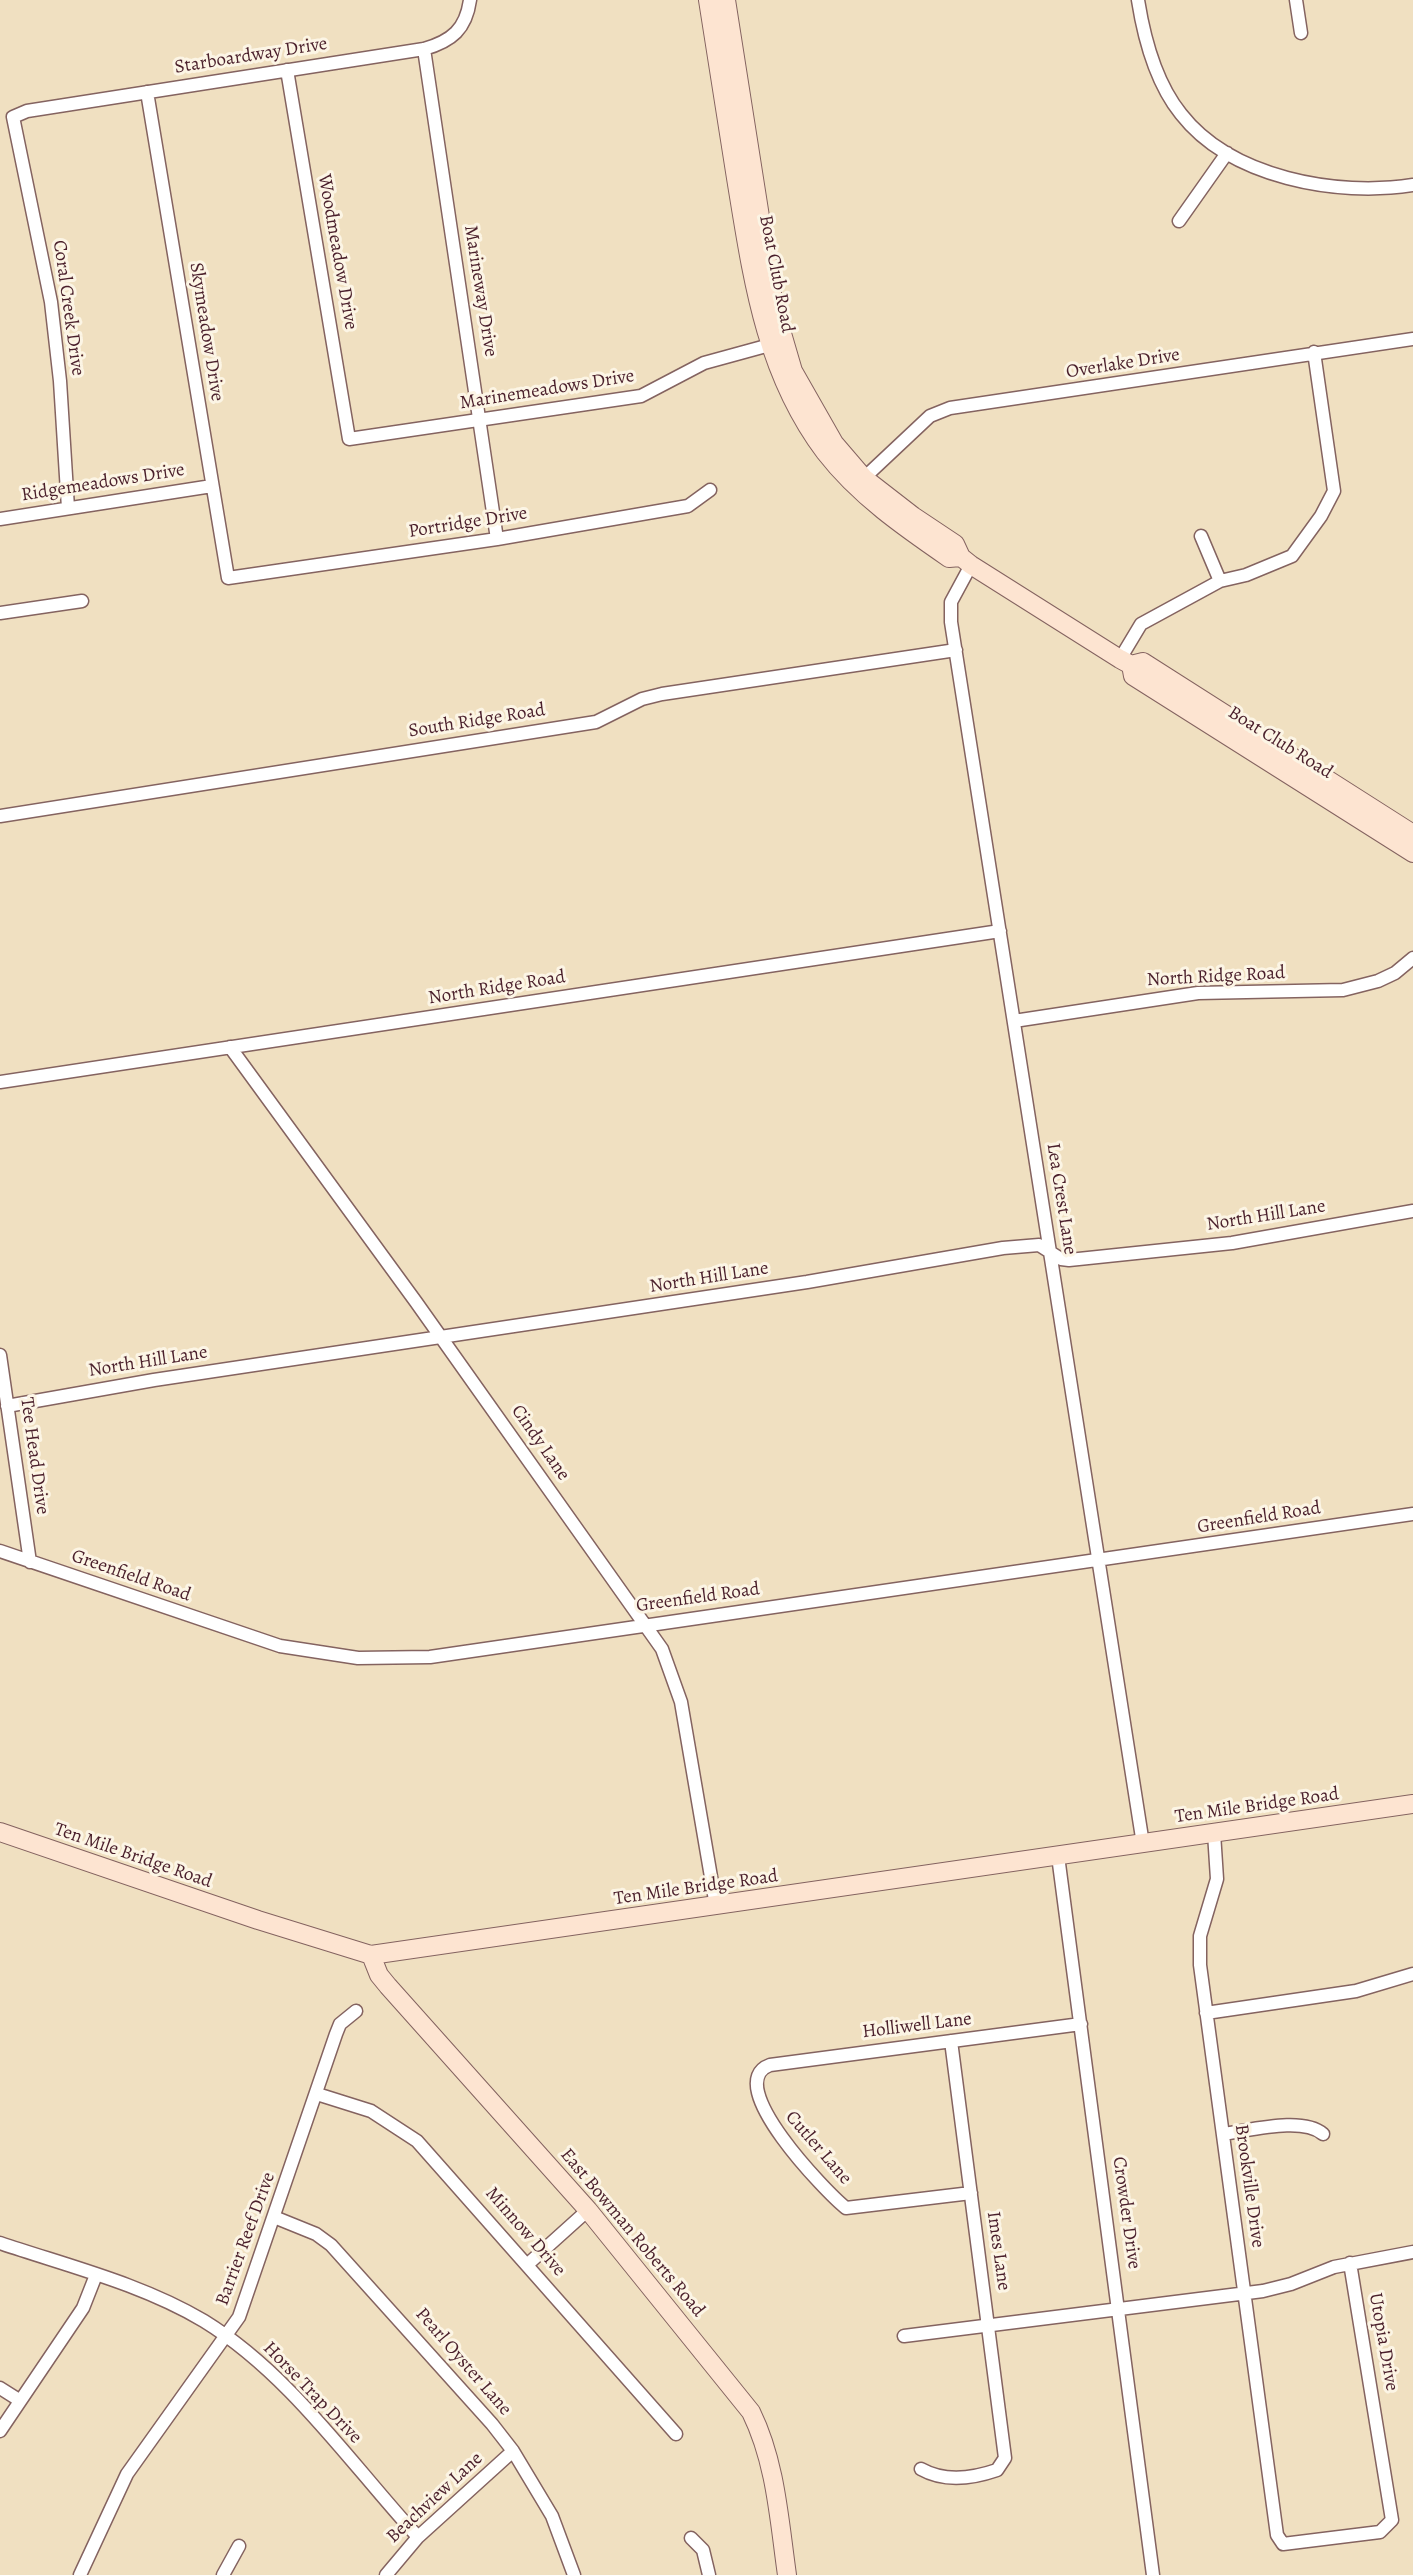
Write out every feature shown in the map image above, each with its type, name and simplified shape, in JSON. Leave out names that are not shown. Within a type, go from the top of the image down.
[{"type":"street","name":"Starboardway Drive","points":[[13,117],[27,111],[424,49],[440,44],[462,28],[471,0]]},
{"type":"street","name":"Boat Club Road","points":[[708,0],[743,219],[787,390],[806,424],[855,486],[912,533],[949,558],[966,561],[1125,662],[1133,676],[1413,853]]},
{"type":"street","name":"Boat Club Road","points":[[726,0],[774,306],[776,344],[834,443],[864,478],[913,516],[956,544],[966,561]]},
{"type":"street","points":[[1138,0],[1146,42],[1168,94],[1199,132],[1227,153],[1263,169],[1321,184],[1356,188],[1413,185]]},
{"type":"street","points":[[1296,0],[1301,33]]},
{"type":"street","name":"Marineway Drive","points":[[424,49],[497,539]]},
{"type":"street","name":"Woodmeadow Drive","points":[[288,70],[349,439]]},
{"type":"street","name":"Skymeadow Drive","points":[[147,92],[228,578]]},
{"type":"street","name":"Coral Creek Drive","points":[[13,117],[51,302],[68,508]]},
{"type":"street","points":[[1179,221],[1227,153]]},
{"type":"street","name":"Overlake Drive","points":[[864,478],[930,416],[950,408],[1067,393],[1314,352],[1413,339]]},
{"type":"street","name":"Marinemeadows Drive","points":[[349,439],[641,396],[704,363],[776,344]]},
{"type":"street","points":[[1125,662],[1140,624],[1220,581],[1246,575],[1292,556],[1321,516],[1334,491],[1331,453],[1314,352]]},
{"type":"street","name":"Ridgemeadows Drive","points":[[0,519],[212,486]]},
{"type":"street","name":"Portridge Drive","points":[[228,578],[497,539],[688,506],[710,490]]},
{"type":"street","points":[[1201,536],[1220,581]]},
{"type":"street","name":"Lea Crest Lane","points":[[966,561],[951,602],[956,650],[1143,1844]]},
{"type":"street","points":[[0,613],[82,601]]},
{"type":"street","name":"South Ridge Road","points":[[0,816],[596,722],[642,699],[662,694],[956,650]]},
{"type":"street","name":"Boat Club Road","points":[[1125,662],[1143,662],[1413,834]]},
{"type":"street","name":"North Ridge Road","points":[[0,1082],[1000,931]]},
{"type":"street","name":"North Ridge Road","points":[[1014,1021],[1198,993],[1343,990],[1378,981],[1409,964],[1413,958]]},
{"type":"street","name":"Cindy Lane","points":[[230,1047],[442,1338],[662,1649],[681,1702],[716,1906]]},
{"type":"street","name":"North Hill Lane","points":[[7,1406],[154,1380],[442,1338],[1003,1248],[1040,1245],[1069,1260],[1232,1243],[1413,1211]]},
{"type":"street","name":"Tee Head Drive","points":[[0,1355],[30,1562]]},
{"type":"street","name":"Greenfield Road","points":[[0,1551],[280,1646],[358,1658],[430,1657],[536,1644],[646,1625],[1097,1562],[1413,1514]]},
{"type":"street","name":"Ten Mile Bridge Road","points":[[0,1832],[258,1920],[371,1955],[1413,1804]]},
{"type":"street","name":"Brookville Drive","points":[[1214,1833],[1217,1879],[1198,1949],[1278,2535],[1283,2544]]},
{"type":"street","name":"Crowder Drive","points":[[1058,1856],[1153,2575]]},
{"type":"street","name":"East Bowman Roberts Road","points":[[371,1955],[379,1975],[388,1986],[588,2210],[751,2412],[765,2442],[772,2469],[788,2575]]},
{"type":"street","points":[[1206,2013],[1356,1991],[1413,1974]]},
{"type":"street","name":"Barrier Reef Drive","points":[[80,2575],[127,2474],[227,2337],[249,2293],[340,2024],[356,2011]]},
{"type":"street","name":"Holliwell Lane","points":[[761,2071],[770,2065],[1081,2024]]},
{"type":"street","name":"Imes Lane","points":[[921,2469],[939,2478],[951,2479],[988,2473],[1003,2466],[1005,2458],[951,2041]]},
{"type":"street","name":"Cutler Lane","points":[[761,2071],[757,2083],[764,2113],[783,2139],[846,2208],[971,2193]]},
{"type":"street","name":"Minnow Drive","points":[[317,2094],[371,2111],[405,2130],[528,2264],[676,2434]]},
{"type":"street","points":[[1223,2134],[1302,2124],[1316,2128],[1322,2134]]},
{"type":"street","points":[[528,2264],[588,2210]]},
{"type":"street","name":"Pearl Oyster Lane","points":[[274,2217],[316,2234],[338,2252],[492,2424],[513,2451],[552,2516],[574,2575]]},
{"type":"street","name":"Horse Trap Drive","points":[[0,2243],[152,2296],[203,2320],[227,2337],[287,2390],[418,2537]]},
{"type":"street","points":[[904,2336],[1277,2288],[1350,2263],[1413,2252]]},
{"type":"street","name":"Utopia Drive","points":[[1283,2544],[1380,2532],[1392,2520],[1350,2263]]},
{"type":"street","points":[[0,2431],[83,2308],[96,2275]]},
{"type":"street","points":[[0,2388],[19,2400]]},
{"type":"street","name":"Beachview Lane","points":[[386,2575],[418,2537],[513,2451]]},
{"type":"street","points":[[691,2538],[703,2550],[709,2575]]},
{"type":"street","points":[[223,2575],[239,2546]]}]
